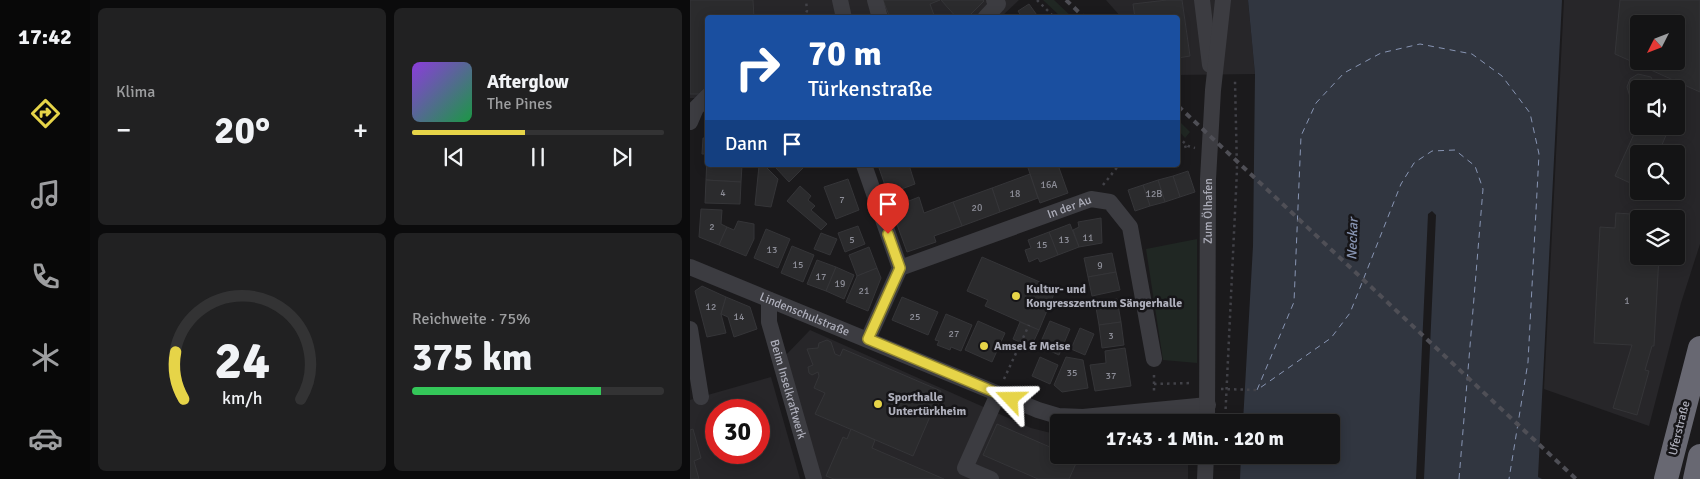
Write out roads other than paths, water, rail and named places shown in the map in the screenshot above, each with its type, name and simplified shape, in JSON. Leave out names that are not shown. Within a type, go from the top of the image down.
[{"type":"highway","name":"Uferstraße","points":[[1666,479],[1700,348]]},
{"type":"highway","points":[[1695,479],[1700,456]]},
{"type":"street","points":[[840,0],[843,15]]},
{"type":"street","points":[[875,0],[879,15]]},
{"type":"street","points":[[988,15],[998,4],[994,0]]},
{"type":"street","points":[[1202,0],[1212,90]]},
{"type":"street","name":"Zum Ölhafen","points":[[1207,414],[1209,153],[1212,90],[1223,0]]},
{"type":"street","points":[[690,122],[696,108],[705,99]]},
{"type":"street","points":[[865,167],[900,268],[868,339]]},
{"type":"street","name":"In der Au","points":[[900,268],[1091,199],[1110,202],[1130,227],[1154,359]]},
{"type":"street","name":"Lindenschulstraße","points":[[690,267],[998,394],[1058,416],[1083,417],[1154,408],[1208,405]]},
{"type":"street","name":"Beim Inselkraftwerk","points":[[769,300],[769,322],[814,479]]},
{"type":"street","points":[[690,329],[700,397]]},
{"type":"street","points":[[991,479],[965,468],[998,394]]},
{"type":"street","points":[[1205,479],[1206,464]]},
{"type":"water","name":"Neckar","points":[[1248,0],[1562,0],[1538,477],[1542,479],[1424,479],[1436,215],[1432,211],[1428,214],[1416,479],[1240,479],[1241,464],[1340,464],[1340,414],[1243,414],[1253,246],[1255,74]]},
{"type":"railway","points":[[1066,0],[1082,15]]},
{"type":"railway","points":[[1180,108],[1576,479]]},
{"type":"place","name":"Kultur- und Kongresszentrum Sängerhalle","points":[[1016,296]]},
{"type":"place","name":"Amsel & Meise","points":[[984,346]]},
{"type":"place","name":"Sporthalle Untertürkheim","points":[[878,404]]}]
